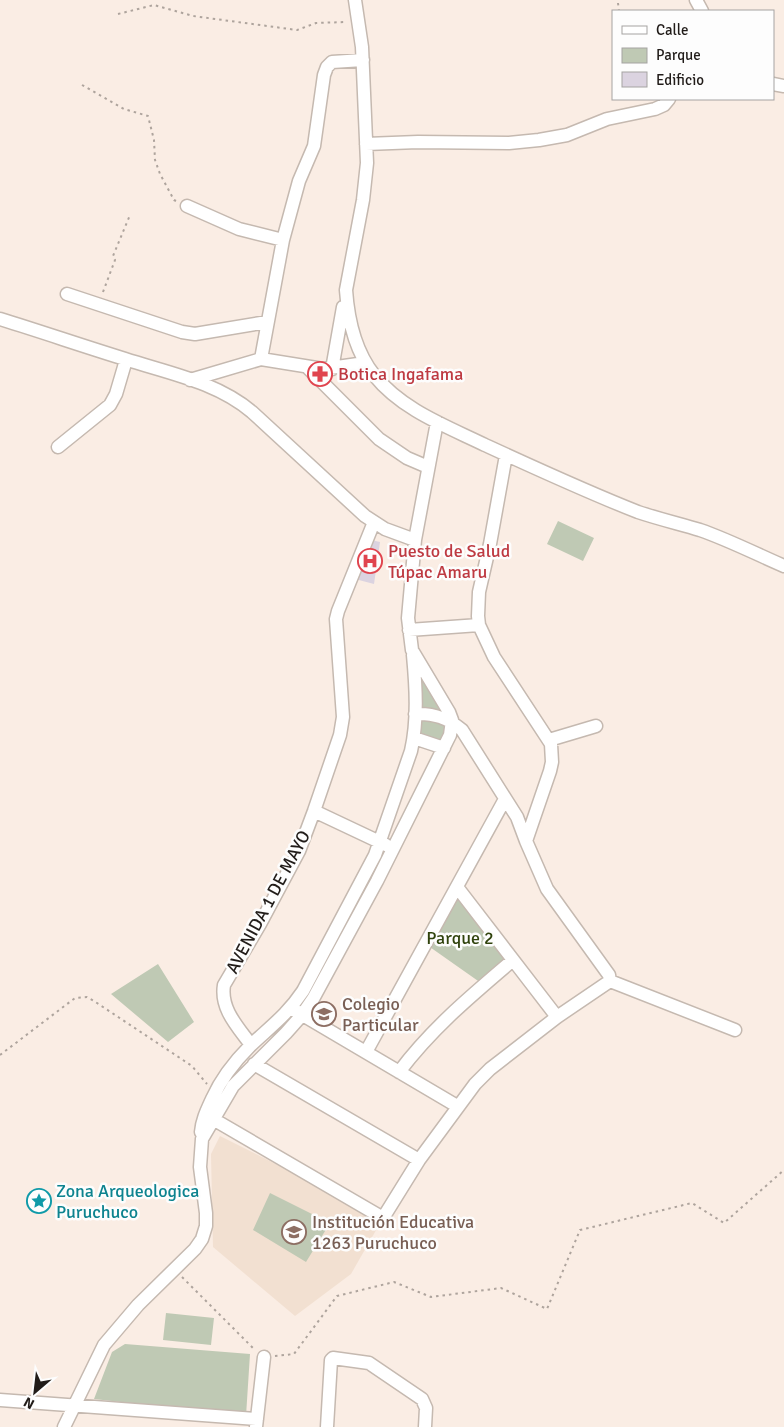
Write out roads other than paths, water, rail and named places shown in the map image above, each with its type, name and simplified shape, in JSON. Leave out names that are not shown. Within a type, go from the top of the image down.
[{"type":"street","points":[[332,369],[363,200],[367,162],[362,60],[359,21],[355,0]]},
{"type":"street","points":[[261,359],[283,240],[299,181],[314,146],[324,75],[332,62],[362,60]]},
{"type":"street","points":[[366,144],[418,142],[509,143],[538,140],[566,135],[606,120],[656,108],[664,105],[668,100]]},
{"type":"street","points":[[187,206],[239,229],[283,240]]},
{"type":"street","points":[[346,290],[350,324],[365,362],[375,376],[397,397],[420,414],[506,455],[639,512],[701,531],[784,566]]},
{"type":"street","points":[[67,294],[182,332],[195,334],[267,322]]},
{"type":"street","points":[[0,319],[215,388],[243,404],[340,495],[374,522],[385,529],[415,540]]},
{"type":"street","points":[[190,380],[261,359],[308,368],[332,369],[365,362]]},
{"type":"street","points":[[58,447],[110,405],[116,394],[126,360]]},
{"type":"street","points":[[308,368],[379,439],[406,458],[428,467]]},
{"type":"street","points":[[64,1427],[104,1345],[138,1305],[195,1249],[202,1239],[206,1226],[206,1213],[200,1166],[202,1125],[214,1093],[229,1070],[251,1045],[297,1011],[316,968],[367,871],[380,842],[414,738],[415,682],[408,602],[415,540],[437,422]]},
{"type":"street","points":[[506,455],[478,592],[479,625],[494,657],[549,740],[552,752],[550,771],[526,842]]},
{"type":"street","name":"AVENIDA 1 DE MAYO","points":[[251,1045],[237,1026],[224,1003],[224,985],[299,851],[340,735],[343,717],[336,633],[338,611],[374,522]]},
{"type":"street","points":[[409,630],[479,625]]},
{"type":"street","points":[[412,650],[452,720],[462,730],[517,817],[547,889],[609,975],[610,981]]},
{"type":"street","points":[[415,714],[425,713],[452,720]]},
{"type":"street","points":[[201,1144],[213,1119],[233,1086],[254,1064],[322,983],[394,849],[444,748],[450,735],[452,720]]},
{"type":"street","points":[[549,740],[596,726]]},
{"type":"street","points":[[414,738],[444,748]]},
{"type":"street","points":[[366,1052],[505,799]]},
{"type":"street","points":[[314,811],[394,849]]},
{"type":"street","points":[[457,887],[557,1017]]},
{"type":"street","points":[[399,1072],[424,1041],[452,1012],[513,960]]},
{"type":"street","points":[[213,1119],[383,1218],[419,1160],[475,1084],[490,1069],[557,1017],[610,981]]},
{"type":"street","points":[[610,981],[735,1030]]},
{"type":"street","points":[[297,1011],[457,1106]]},
{"type":"street","points":[[254,1064],[419,1160]]},
{"type":"street","points":[[0,1400],[76,1405],[256,1423],[264,1357]]},
{"type":"street","points":[[327,1427],[331,1360],[334,1358],[369,1363],[422,1399],[426,1408],[425,1427]]},
{"type":"place","name":"Botica Ingafama","points":[[320,374]]},
{"type":"place","name":"Puesto de Salud Túpac Amaru","points":[[370,561]]},
{"type":"place","name":"Colegio Particular","points":[[324,1014]]},
{"type":"place","name":"Zona Arqueologica Puruchuco","points":[[39,1201]]},
{"type":"place","name":"Institución Educativa 1263 Puruchuco","points":[[294,1232]]},
{"type":"park label","name":"Parque 2","points":[[460,938]]}]
